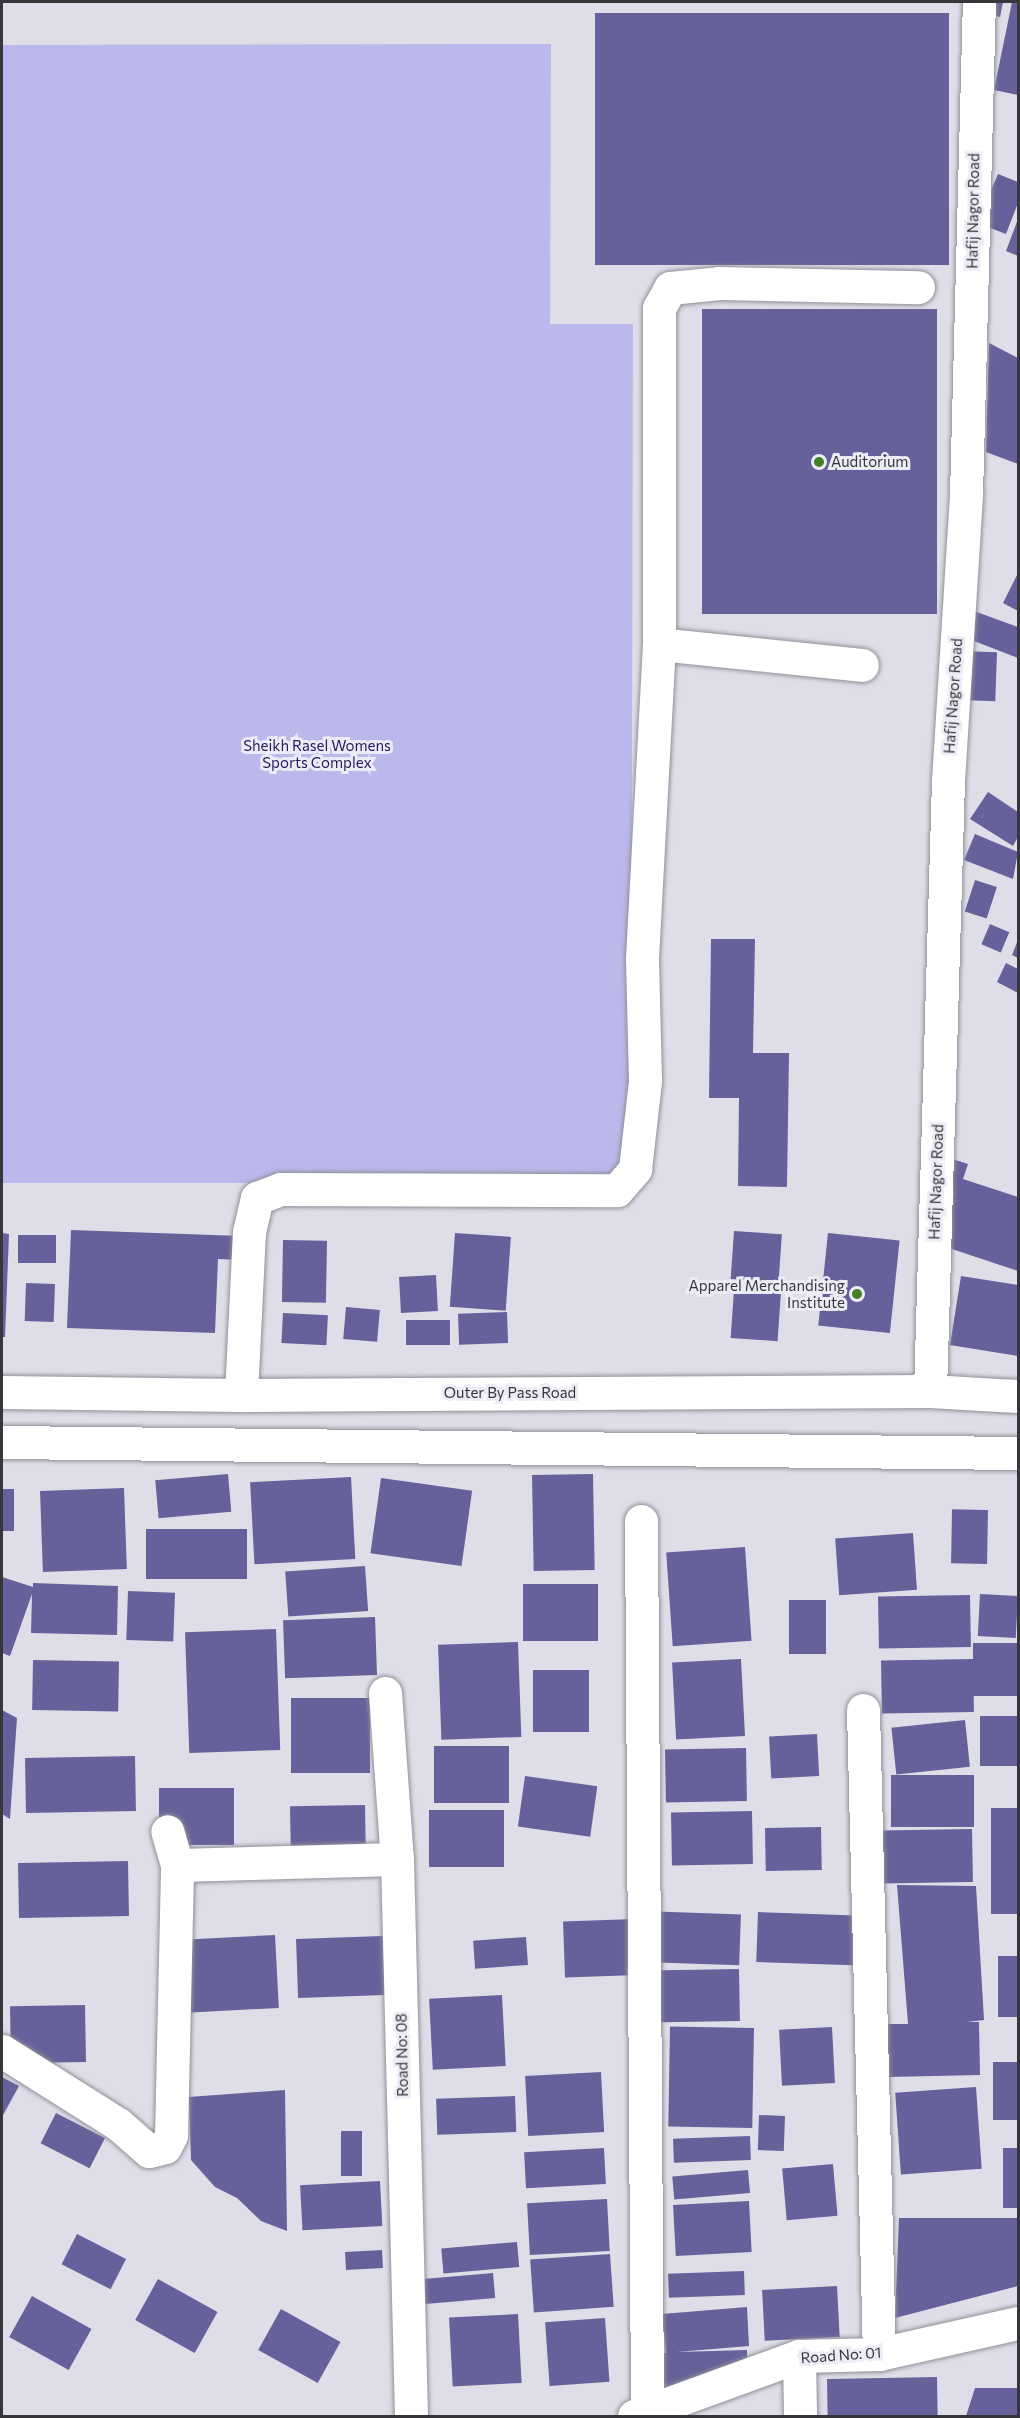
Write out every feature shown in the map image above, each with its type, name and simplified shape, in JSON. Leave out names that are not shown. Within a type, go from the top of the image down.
[{"type":"street","name":"Hafij Nagor Road","points":[[930,1391],[948,781],[966,495],[979,2]]},
{"type":"street","points":[[241,1395],[249,1232],[257,1197],[280,1189],[617,1190],[635,1169],[645,1081],[642,958],[659,644],[659,308],[670,288],[719,283],[918,287]]},
{"type":"street","points":[[659,644],[861,665]]},
{"type":"street","name":"Outer By Pass Road","points":[[2,1392],[241,1395],[930,1391],[1018,1396]]},
{"type":"street","points":[[2,1443],[1018,1454]]},
{"type":"street","points":[[640,2415],[641,1521]]},
{"type":"street","name":"Road No: 08","points":[[385,1693],[397,1859],[411,2416]]},
{"type":"street","points":[[863,1710],[879,2354]]},
{"type":"street","points":[[2,2051],[118,2124],[149,2151],[165,2147],[171,2135],[177,1865],[167,1831]]},
{"type":"street","points":[[177,1865],[397,1859]]},
{"type":"street","name":"Road No: 01","points":[[640,2415],[799,2356],[879,2354],[1018,2323]]},
{"type":"street","points":[[799,2356],[800,2416]]},
{"type":"green space","name":"Sheikh Rasel Womens Sports Complex","points":[[551,44],[550,324],[633,324],[631,1183],[2,1183],[2,45]]},
{"type":"building","points":[[978,2],[1003,2],[1000,17],[976,12]]},
{"type":"building","points":[[1012,2],[1018,2],[1018,95],[994,90]]},
{"type":"building","points":[[595,13],[949,13],[949,265],[595,265]]},
{"type":"building","points":[[998,174],[1018,182],[1018,203],[1006,234],[977,223]]},
{"type":"building","points":[[1018,219],[1018,256],[1006,251]]},
{"type":"building","name":"Auditorium","points":[[702,309],[937,309],[937,614],[702,614]]},
{"type":"building","points":[[989,343],[1018,358],[1018,464],[986,452]]},
{"type":"building","points":[[1018,573],[1018,611],[1003,603]]},
{"type":"building","points":[[971,610],[1018,627],[1018,658],[961,636]]},
{"type":"building","points":[[961,651],[997,652],[995,701],[959,700]]},
{"type":"building","points":[[988,792],[1018,812],[1018,837],[1013,846],[970,819]]},
{"type":"building","points":[[975,834],[1018,852],[1013,879],[964,860]]},
{"type":"building","points":[[975,880],[997,887],[987,918],[965,911]]},
{"type":"building","points":[[990,924],[1009,932],[1001,952],[981,944]]},
{"type":"building","points":[[711,939],[755,939],[753,1053],[789,1053],[787,1187],[738,1186],[739,1098],[709,1098]]},
{"type":"building","points":[[1018,940],[1018,958],[1012,955]]},
{"type":"building","points":[[1006,963],[1018,969],[1018,993],[997,982]]},
{"type":"building","points":[[946,1157],[968,1164],[963,1179],[1018,1197],[1018,1271],[937,1244],[954,1192],[937,1187]]},
{"type":"building","points":[[71,1230],[241,1236],[240,1260],[218,1259],[215,1333],[67,1328]]},
{"type":"building","points":[[734,1231],[782,1234],[779,1282],[731,1279]]},
{"type":"building","points":[[2,1233],[9,1234],[5,1337],[2,1337]]},
{"type":"building","points":[[455,1233],[511,1237],[506,1311],[450,1307]]},
{"type":"building","points":[[828,1233],[900,1241],[890,1333],[818,1325]]},
{"type":"building","points":[[18,1235],[56,1235],[56,1263],[18,1263]]},
{"type":"building","points":[[283,1240],[327,1241],[326,1303],[282,1302]]},
{"type":"building","points":[[436,1275],[438,1311],[401,1313],[399,1277]]},
{"type":"building","points":[[961,1276],[1018,1285],[1018,1356],[950,1345]]},
{"type":"building","points":[[26,1283],[55,1284],[54,1322],[25,1321]]},
{"type":"building","points":[[734,1290],[781,1293],[778,1341],[731,1338]]},
{"type":"building","points":[[346,1307],[380,1310],[377,1342],[343,1339]]},
{"type":"building","points":[[507,1312],[508,1343],[459,1345],[458,1314]]},
{"type":"building","points":[[283,1313],[328,1315],[326,1345],[281,1343]]},
{"type":"building","points":[[406,1320],[450,1320],[450,1345],[406,1345]]},
{"type":"building","points":[[228,1474],[231,1512],[159,1518],[155,1480]]},
{"type":"building","points":[[593,1474],[595,1570],[534,1571],[532,1475]]},
{"type":"building","points":[[351,1477],[355,1559],[254,1564],[250,1482]]},
{"type":"building","points":[[381,1478],[472,1491],[462,1566],[370,1553]]},
{"type":"building","points":[[124,1488],[127,1569],[43,1572],[40,1491]]},
{"type":"building","points":[[2,1489],[14,1489],[14,1531],[2,1531]]},
{"type":"building","points":[[952,1509],[988,1510],[987,1564],[951,1563]]},
{"type":"building","points":[[146,1529],[247,1529],[247,1579],[146,1579]]},
{"type":"building","points":[[913,1533],[917,1590],[839,1595],[835,1538]]},
{"type":"building","points":[[745,1547],[752,1641],[673,1646],[666,1553]]},
{"type":"building","points":[[365,1566],[368,1611],[288,1616],[285,1572]]},
{"type":"building","points":[[2,1577],[33,1587],[33,1583],[118,1586],[117,1635],[31,1633],[32,1594],[10,1656],[2,1653]]},
{"type":"building","points":[[523,1584],[598,1584],[598,1641],[523,1641]]},
{"type":"building","points":[[128,1591],[175,1593],[173,1642],[126,1640]]},
{"type":"building","points":[[980,1594],[1018,1596],[1016,1638],[978,1636]]},
{"type":"building","points":[[970,1595],[971,1647],[879,1649],[878,1597]]},
{"type":"building","points":[[789,1600],[826,1600],[826,1654],[789,1654]]},
{"type":"building","points":[[375,1617],[377,1675],[285,1678],[283,1620]]},
{"type":"building","points":[[276,1629],[280,1750],[189,1753],[185,1632]]},
{"type":"building","points":[[518,1642],[521,1737],[441,1740],[438,1645]]},
{"type":"building","points":[[973,1643],[1018,1643],[1018,1696],[973,1696]]},
{"type":"building","points":[[741,1659],[745,1736],[676,1740],[672,1663]]},
{"type":"building","points":[[973,1659],[974,1712],[882,1714],[881,1661]]},
{"type":"building","points":[[33,1660],[119,1662],[118,1711],[32,1710]]},
{"type":"building","points":[[533,1670],[589,1670],[589,1732],[533,1732]]},
{"type":"building","points":[[291,1698],[370,1698],[370,1773],[291,1773]]},
{"type":"building","points":[[2,1710],[17,1718],[10,1819],[2,1814]]},
{"type":"building","points":[[980,1716],[1018,1716],[1018,1766],[980,1766]]},
{"type":"building","points":[[965,1720],[970,1767],[896,1774],[891,1728]]},
{"type":"building","points":[[817,1734],[819,1776],[771,1778],[769,1737]]},
{"type":"building","points":[[434,1746],[509,1746],[509,1803],[434,1803]]},
{"type":"building","points":[[746,1748],[747,1801],[666,1802],[665,1749]]},
{"type":"building","points":[[135,1756],[136,1811],[26,1813],[25,1758]]},
{"type":"building","points":[[891,1775],[974,1775],[974,1827],[891,1827]]},
{"type":"building","points":[[525,1776],[597,1786],[590,1837],[518,1827]]},
{"type":"building","points":[[159,1788],[234,1788],[234,1845],[159,1845]]},
{"type":"building","points":[[365,1805],[366,1862],[291,1863],[290,1806]]},
{"type":"building","points":[[991,1808],[1018,1808],[1018,1914],[991,1914]]},
{"type":"building","points":[[429,1810],[504,1810],[504,1867],[429,1867]]},
{"type":"building","points":[[752,1811],[753,1864],[672,1865],[671,1812]]},
{"type":"building","points":[[821,1827],[822,1870],[766,1871],[765,1828]]},
{"type":"building","points":[[972,1829],[973,1882],[881,1884],[880,1831]]},
{"type":"building","points":[[128,1861],[129,1916],[19,1918],[18,1863]]},
{"type":"building","points":[[897,1885],[976,1886],[984,2020],[967,2022],[979,2022],[980,2075],[888,2077],[887,2024],[908,2024]]},
{"type":"building","points":[[644,1911],[741,1914],[739,1965],[642,1962]]},
{"type":"building","points":[[758,1912],[855,1915],[853,1965],[756,1962]]},
{"type":"building","points":[[635,1919],[637,1975],[565,1977],[563,1922]]},
{"type":"building","points":[[275,1935],[279,2008],[187,2013],[183,1940]]},
{"type":"building","points":[[383,1936],[385,1995],[298,1998],[296,1939]]},
{"type":"building","points":[[526,1937],[528,1965],[475,1969],[473,1941]]},
{"type":"building","points":[[998,1956],[1018,1956],[1018,2017],[998,2017]]},
{"type":"building","points":[[739,1969],[740,2021],[649,2023],[648,1971]]},
{"type":"building","points":[[502,1995],[506,2066],[433,2070],[429,1999]]},
{"type":"building","points":[[85,2005],[86,2062],[11,2063],[10,2006]]},
{"type":"building","points":[[670,2027],[754,2028],[752,2128],[668,2127]]},
{"type":"building","points":[[832,2027],[835,2083],[782,2086],[779,2030]]},
{"type":"building","points":[[993,2062],[1018,2062],[1018,2120],[993,2120]]},
{"type":"building","points":[[601,2072],[604,2132],[528,2136],[525,2076]]},
{"type":"building","points":[[2,2077],[19,2086],[2,2117]]},
{"type":"building","points":[[976,2087],[982,2169],[901,2174],[895,2093]]},
{"type":"building","points":[[285,2090],[287,2231],[261,2221],[237,2198],[215,2187],[191,2160],[189,2097]]},
{"type":"building","points":[[515,2096],[516,2132],[437,2135],[436,2099]]},
{"type":"building","points":[[56,2113],[105,2138],[90,2168],[41,2143]]},
{"type":"building","points":[[759,2115],[785,2116],[784,2151],[758,2150]]},
{"type":"building","points":[[341,2131],[362,2131],[362,2176],[341,2176]]},
{"type":"building","points":[[750,2136],[751,2160],[674,2163],[673,2139]]},
{"type":"building","points":[[604,2148],[606,2184],[526,2188],[524,2152]]},
{"type":"building","points":[[1003,2148],[1018,2148],[1018,2208],[1003,2208]]},
{"type":"building","points":[[833,2164],[838,2216],[787,2220],[782,2168]]},
{"type":"building","points":[[748,2170],[750,2193],[674,2200],[672,2177]]},
{"type":"building","points":[[380,2181],[382,2226],[302,2230],[300,2185]]},
{"type":"building","points":[[607,2199],[610,2251],[530,2255],[527,2203]]},
{"type":"building","points":[[749,2201],[752,2252],[676,2256],[673,2205]]},
{"type":"building","points":[[899,2218],[1018,2218],[1018,2286],[895,2318]]},
{"type":"building","points":[[77,2234],[126,2259],[111,2289],[62,2264]]},
{"type":"building","points":[[517,2242],[519,2267],[443,2274],[441,2249]]},
{"type":"building","points":[[382,2250],[383,2268],[346,2270],[345,2252]]},
{"type":"building","points":[[610,2254],[614,2307],[534,2312],[530,2260]]},
{"type":"building","points":[[744,2271],[745,2295],[669,2298],[668,2274]]},
{"type":"building","points":[[493,2273],[495,2298],[419,2305],[417,2280]]},
{"type":"building","points":[[158,2279],[217,2312],[195,2353],[135,2320]]},
{"type":"building","points":[[837,2286],[840,2337],[765,2341],[762,2290]]},
{"type":"building","points":[[32,2296],[91,2329],[69,2370],[9,2337]]},
{"type":"building","points":[[747,2307],[749,2346],[677,2352],[747,2350],[748,2387],[659,2390],[658,2354],[666,2353],[662,2314]]},
{"type":"building","points":[[281,2309],[340,2342],[318,2383],[258,2350]]},
{"type":"building","points":[[518,2314],[522,2383],[453,2387],[449,2318]]},
{"type":"building","points":[[605,2318],[609,2382],[550,2386],[545,2322]]},
{"type":"building","points":[[937,2377],[938,2416],[828,2416],[827,2379]]},
{"type":"building","points":[[975,2388],[1018,2388],[1018,2416],[966,2416]]},
{"type":"place","name":"Auditorium","points":[[819,462]]},
{"type":"place","name":"Apparel Merchandising Institute","points":[[857,1294]]}]
